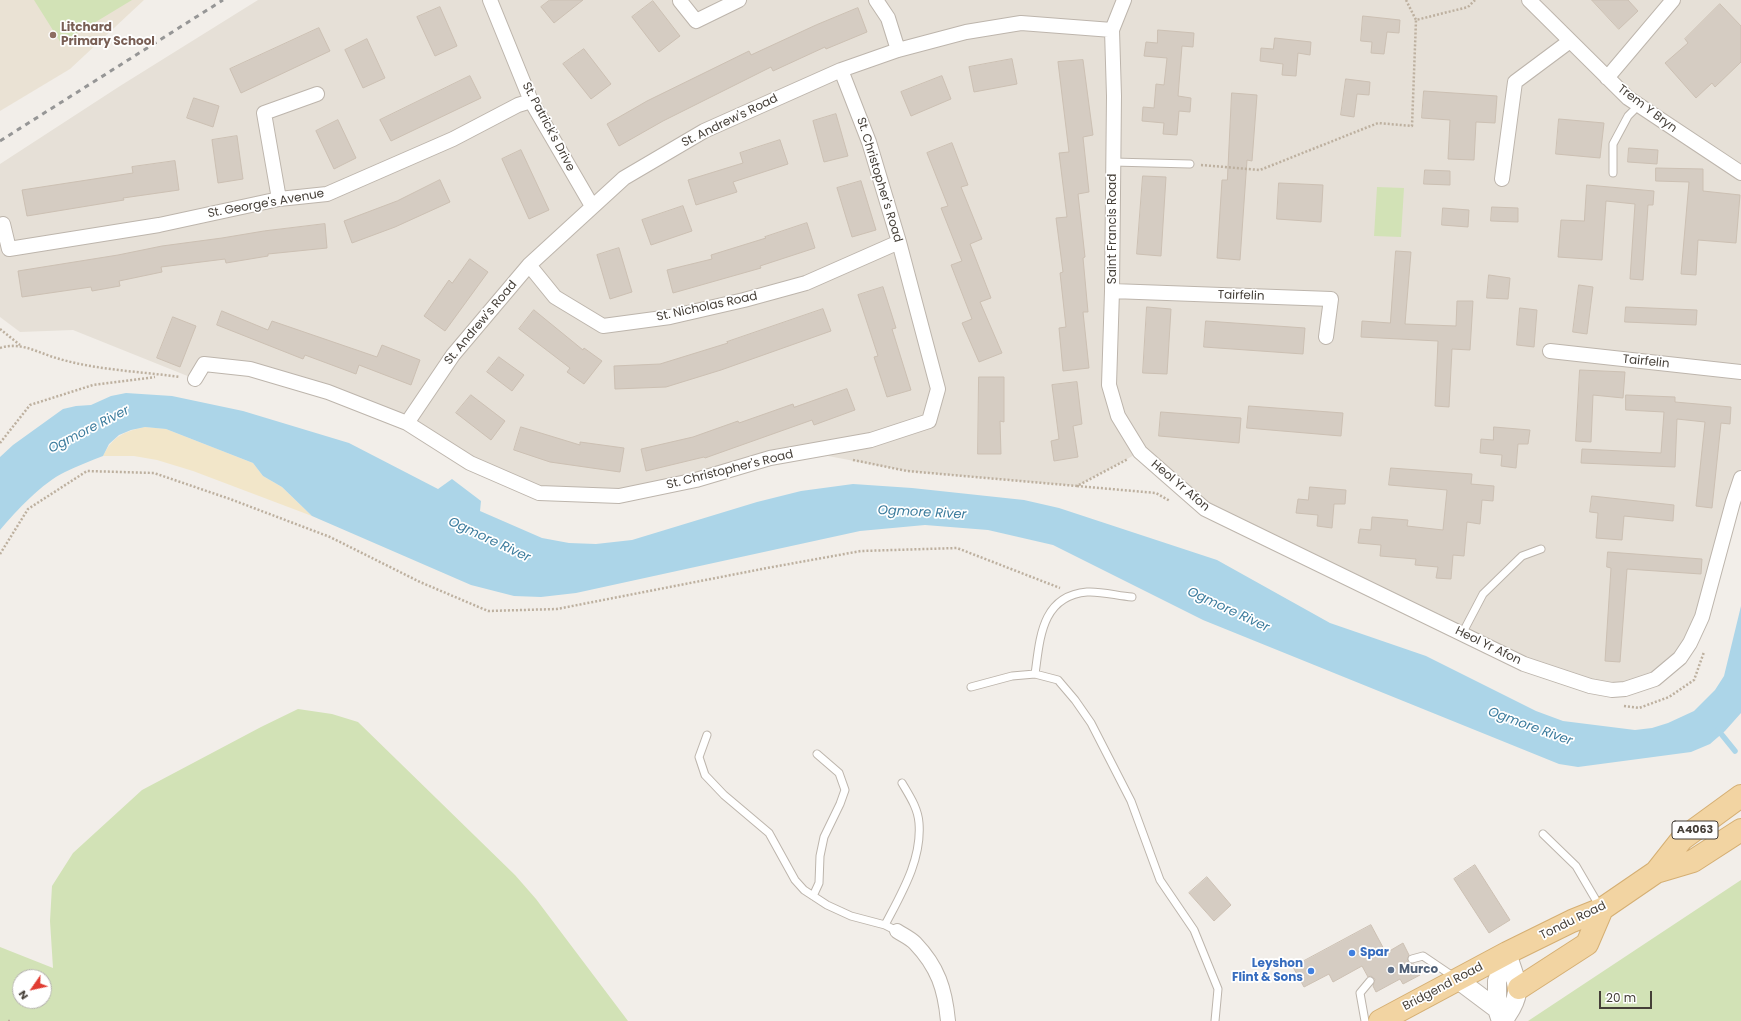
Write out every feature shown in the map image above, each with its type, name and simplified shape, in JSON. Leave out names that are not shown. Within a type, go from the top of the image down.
[{"type":"main road","name":"Tondu Road","points":[[1507,953],[1572,921],[1602,909],[1656,872],[1682,839],[1741,796]]},
{"type":"main road","name":"Tondu Road","points":[[1656,872],[1693,861],[1741,830]]},
{"type":"main road","points":[[1519,988],[1587,944],[1602,909]]},
{"type":"main road","name":"Bridgend Road","points":[[1380,1021],[1507,953]]},
{"type":"street","name":"St. Patrick's Drive","points":[[490,0],[531,101],[592,206]]},
{"type":"street","points":[[680,1],[696,21],[739,0]]},
{"type":"street","points":[[876,0],[888,18],[898,50]]},
{"type":"street","name":"Saint Francis Road","points":[[1124,0],[1112,30],[1112,291],[1109,385],[1118,416],[1140,452]]},
{"type":"street","name":"Trem Y Bryn","points":[[1529,0],[1628,98],[1741,173]]},
{"type":"street","points":[[1607,78],[1673,0]]},
{"type":"street","name":"St. Andrew's Road","points":[[407,423],[453,355],[529,265],[624,178],[704,131],[841,70],[898,50],[966,32],[1021,23],[1112,30]]},
{"type":"street","points":[[1502,179],[1515,82],[1570,41]]},
{"type":"street","name":"St. Christopher's Road","points":[[195,379],[204,364],[250,369],[328,392],[407,423],[470,463],[539,493],[619,496],[696,480],[770,458],[871,440],[929,421],[938,389],[899,242],[869,142],[841,70]]},
{"type":"street","points":[[279,199],[264,113],[318,94]]},
{"type":"street","name":"St. George's Avenue","points":[[3,224],[9,248],[158,225],[279,199],[328,194],[454,139],[518,105],[531,101]]},
{"type":"street","name":"St. Nicholas Road","points":[[529,265],[555,298],[603,326],[670,317],[744,300],[806,283],[899,242]]},
{"type":"street","name":"Tairfelin","points":[[1112,291],[1331,299],[1326,337]]},
{"type":"street","name":"Tairfelin","points":[[1550,352],[1741,372]]},
{"type":"street","name":"Heol Yr Afon","points":[[1140,452],[1205,509],[1524,664],[1590,686],[1612,690],[1625,689],[1655,679],[1680,658],[1690,643],[1702,617],[1733,502],[1741,478]]},
{"type":"street","points":[[891,928],[914,942],[939,978],[946,997],[948,1021]]},
{"type":"street","points":[[1501,1017],[1514,1007],[1519,988],[1507,953]]},
{"type":"street","points":[[1501,1017],[1497,981],[1507,953]]},
{"type":"street","points":[[1458,979],[1501,1017]]},
{"type":"lane","points":[[1613,173],[1613,144],[1628,116],[1639,105]]},
{"type":"lane","points":[[1113,162],[1190,164]]},
{"type":"lane","points":[[1462,634],[1483,594],[1522,556],[1542,549]]},
{"type":"lane","points":[[1035,674],[1042,628],[1046,618],[1059,603],[1077,594],[1096,592],[1132,597]]},
{"type":"lane","points":[[972,687],[1012,676],[1035,674],[1058,680],[1075,700],[1098,736],[1131,801],[1160,880],[1194,930],[1218,989],[1215,1021]]},
{"type":"lane","points":[[707,735],[699,757],[705,775],[724,795],[769,834],[795,880],[804,890],[827,906],[851,916],[891,928],[912,870],[918,841],[919,822],[912,800],[902,783]]},
{"type":"lane","points":[[813,896],[819,884],[820,856],[824,837],[845,790],[839,773],[817,754]]},
{"type":"lane","points":[[1543,834],[1576,866],[1602,909]]},
{"type":"lane","points":[[1412,959],[1422,956],[1458,979]]},
{"type":"lane","points":[[1365,1021],[1360,993],[1370,981]]},
{"type":"path","points":[[1190,164],[1260,170],[1378,123],[1412,126],[1416,20],[1406,0]]},
{"type":"path","points":[[1416,20],[1468,7],[1475,0]]},
{"type":"path","points":[[0,329],[20,346]]},
{"type":"path","points":[[0,348],[10,345],[20,346],[69,362],[195,379]]},
{"type":"path","points":[[0,442],[30,405],[94,385],[155,377]]},
{"type":"path","points":[[1077,486],[1140,452]]},
{"type":"path","points":[[851,460],[907,472],[1156,493],[1177,504]]},
{"type":"path","points":[[0,554],[28,509],[86,471],[154,472],[330,537],[420,582],[488,611],[557,609],[861,551],[957,548],[1077,594]]},
{"type":"path","points":[[1619,705],[1639,708],[1669,696],[1694,680],[1705,651]]},
{"type":"shaded area","name":"Litchard Primary School","points":[[0,0],[144,0],[70,69],[0,111]]},
{"type":"shaded area","points":[[258,0],[1741,0],[1741,478],[1702,617],[1680,658],[1625,689],[1558,676],[1205,509],[1140,452],[1077,486],[907,471],[807,452],[619,496],[539,493],[407,423],[328,392],[205,364],[195,379],[73,330],[20,332],[0,317],[0,164],[120,86]]},
{"type":"green space","points":[[34,0],[132,0],[61,43]]},
{"type":"green space","points":[[1377,187],[1404,188],[1401,237],[1374,236]]},
{"type":"green space","points":[[298,709],[332,714],[358,722],[515,875],[536,899],[628,1021],[0,1021],[0,947],[53,968],[50,921],[52,886],[73,853],[142,790]]},
{"type":"green space","points":[[1741,880],[1741,1021],[1528,1021]]},
{"type":"sand","points":[[145,427],[166,429],[253,463],[263,476],[282,487],[312,516],[193,471],[157,460],[134,456],[103,456],[115,439],[125,433]]},
{"type":"water","name":"Ogmore River","points":[[126,393],[172,396],[243,411],[349,443],[438,489],[452,479],[481,501],[480,511],[542,538],[569,543],[596,544],[632,540],[757,502],[801,491],[853,484],[912,488],[1024,500],[1059,508],[1217,560],[1330,623],[1426,656],[1536,711],[1563,721],[1635,730],[1652,728],[1668,723],[1694,711],[1715,690],[1724,676],[1741,606],[1741,713],[1725,731],[1710,744],[1691,752],[1578,767],[1559,764],[1203,620],[1053,545],[988,530],[925,525],[860,531],[576,593],[541,597],[514,596],[471,585],[312,516],[282,487],[263,476],[253,463],[166,429],[145,427],[131,430],[119,435],[109,444],[103,456],[56,477],[39,490],[0,530],[0,457],[13,445],[63,409],[91,405],[111,396]]},
{"type":"building","points":[[550,0],[583,0],[554,23],[541,7]]},
{"type":"building","points":[[1592,0],[1628,0],[1638,11],[1619,29]]},
{"type":"building","points":[[653,1],[680,36],[659,52],[632,17]]},
{"type":"building","points":[[1720,4],[1741,26],[1741,62],[1715,87],[1712,83],[1696,98],[1665,63],[1688,43],[1685,39]]},
{"type":"building","points":[[440,7],[457,46],[435,56],[417,17]]},
{"type":"building","points":[[858,8],[867,32],[826,49],[825,47],[773,71],[771,67],[663,121],[619,146],[607,124],[647,101],[749,51],[751,55],[816,25]]},
{"type":"building","points":[[1363,16],[1400,20],[1399,33],[1387,32],[1384,54],[1371,53],[1372,42],[1361,41]]},
{"type":"building","points":[[319,28],[330,51],[241,93],[230,69]]},
{"type":"building","points":[[1158,30],[1194,33],[1193,47],[1182,46],[1178,96],[1191,98],[1190,112],[1179,111],[1177,135],[1163,134],[1164,123],[1142,121],[1143,107],[1154,108],[1156,84],[1164,85],[1167,58],[1144,56],[1146,42],[1157,43]]},
{"type":"building","points":[[1275,38],[1311,42],[1310,55],[1298,53],[1296,76],[1282,75],[1283,64],[1260,61],[1261,48],[1273,49]]},
{"type":"building","points":[[367,39],[385,78],[363,88],[345,50]]},
{"type":"building","points":[[584,49],[611,84],[591,99],[563,64]]},
{"type":"building","points":[[1012,59],[1017,84],[974,92],[969,67]]},
{"type":"building","points":[[1083,60],[1093,135],[1083,137],[1089,192],[1078,194],[1085,257],[1083,258],[1088,312],[1083,312],[1089,368],[1063,371],[1059,328],[1066,327],[1060,273],[1063,272],[1056,218],[1067,217],[1059,153],[1069,152],[1058,62]]},
{"type":"building","points":[[470,76],[481,98],[391,141],[380,120]]},
{"type":"building","points":[[942,76],[951,99],[911,116],[901,92]]},
{"type":"building","points":[[1346,79],[1370,82],[1369,95],[1357,94],[1354,117],[1341,115]]},
{"type":"building","points":[[1424,91],[1497,96],[1495,123],[1476,122],[1474,160],[1448,159],[1450,120],[1422,118]]},
{"type":"building","points":[[1232,93],[1257,95],[1252,161],[1247,160],[1240,260],[1217,258],[1222,180],[1227,180]]},
{"type":"building","points":[[194,98],[219,106],[213,127],[187,118]]},
{"type":"building","points":[[836,114],[848,156],[824,162],[813,121]]},
{"type":"building","points":[[1559,119],[1604,123],[1600,158],[1556,154]]},
{"type":"building","points":[[338,120],[356,158],[334,169],[316,131]]},
{"type":"building","points":[[237,136],[243,179],[218,183],[212,140]]},
{"type":"building","points":[[780,140],[788,164],[733,182],[737,192],[696,205],[688,180],[743,163],[740,153]]},
{"type":"building","points":[[952,143],[968,185],[961,187],[982,239],[970,244],[991,298],[980,302],[1002,353],[979,362],[962,323],[972,319],[951,265],[962,261],[941,208],[948,206],[927,153]]},
{"type":"building","points":[[1629,148],[1658,150],[1657,164],[1628,162]]},
{"type":"building","points":[[521,150],[549,210],[529,219],[502,159]]},
{"type":"building","points":[[175,161],[179,190],[123,198],[124,200],[27,216],[22,190],[133,173],[132,167]]},
{"type":"building","points":[[1656,168],[1703,169],[1703,191],[1740,195],[1736,243],[1698,240],[1696,275],[1681,274],[1689,182],[1656,181]]},
{"type":"building","points":[[1425,170],[1450,171],[1450,185],[1424,184]]},
{"type":"building","points":[[1143,176],[1166,177],[1161,256],[1137,254]]},
{"type":"building","points":[[440,180],[450,202],[395,227],[352,243],[344,221],[397,201]]},
{"type":"building","points":[[861,181],[876,230],[852,237],[837,188]]},
{"type":"building","points":[[1279,183],[1323,185],[1321,222],[1277,219]]},
{"type":"building","points":[[1587,185],[1654,191],[1653,205],[1648,205],[1643,280],[1630,279],[1635,204],[1606,201],[1602,260],[1558,257],[1561,220],[1584,221]]},
{"type":"building","points":[[683,206],[692,231],[651,245],[642,220]]},
{"type":"building","points":[[1492,207],[1518,208],[1518,222],[1491,221]]},
{"type":"building","points":[[1443,208],[1469,210],[1468,227],[1442,225]]},
{"type":"building","points":[[807,223],[815,248],[760,266],[761,268],[673,293],[667,270],[712,259],[711,255],[766,238],[765,237]]},
{"type":"building","points":[[325,224],[327,248],[268,254],[268,256],[226,263],[225,259],[161,267],[162,272],[119,281],[120,286],[92,291],[91,287],[22,297],[18,271],[118,255],[162,246],[264,231]]},
{"type":"building","points":[[619,248],[632,292],[610,299],[597,255]]},
{"type":"building","points":[[1396,251],[1411,252],[1405,324],[1456,326],[1457,301],[1473,301],[1470,350],[1452,349],[1449,407],[1435,406],[1438,341],[1361,337],[1362,321],[1390,323]]},
{"type":"building","points":[[470,259],[488,272],[445,331],[424,316],[449,280],[452,283]]},
{"type":"building","points":[[1489,275],[1510,278],[1508,299],[1487,298]]},
{"type":"building","points":[[1579,285],[1593,287],[1587,334],[1573,332]]},
{"type":"building","points":[[883,287],[896,328],[892,329],[911,390],[887,397],[874,357],[878,356],[858,295]]},
{"type":"building","points":[[1147,307],[1171,309],[1167,374],[1143,373]]},
{"type":"building","points":[[1626,307],[1697,310],[1696,325],[1625,322]]},
{"type":"building","points":[[1520,308],[1537,310],[1534,347],[1517,345]]},
{"type":"building","points":[[823,309],[831,331],[721,370],[666,387],[615,389],[614,366],[660,364],[728,343],[727,342]]},
{"type":"building","points":[[534,310],[583,350],[584,348],[602,361],[584,384],[567,372],[570,368],[519,329]]},
{"type":"building","points":[[222,311],[268,330],[272,321],[377,357],[382,345],[420,360],[411,385],[359,365],[356,374],[305,355],[303,359],[217,325]]},
{"type":"building","points":[[173,317],[196,326],[180,367],[157,358]]},
{"type":"building","points":[[1206,321],[1305,328],[1303,354],[1204,347]]},
{"type":"building","points":[[499,357],[524,375],[512,391],[487,372]]},
{"type":"building","points":[[1580,370],[1625,372],[1623,398],[1593,395],[1591,442],[1576,441]]},
{"type":"building","points":[[979,377],[1004,377],[1004,422],[1000,421],[1001,454],[978,454]]},
{"type":"building","points":[[1077,382],[1082,424],[1073,426],[1078,457],[1054,461],[1051,441],[1059,439],[1052,385]]},
{"type":"building","points":[[847,389],[855,410],[814,425],[812,420],[705,458],[646,471],[641,449],[693,437],[738,421],[739,423],[793,404],[794,407]]},
{"type":"building","points":[[471,395],[505,421],[491,440],[456,413]]},
{"type":"building","points":[[1626,395],[1675,397],[1675,402],[1731,407],[1730,424],[1721,423],[1712,508],[1696,506],[1705,422],[1677,419],[1675,467],[1581,463],[1582,449],[1661,453],[1664,412],[1626,410]]},
{"type":"building","points":[[1249,406],[1343,413],[1341,436],[1247,428]]},
{"type":"building","points":[[1161,412],[1241,418],[1239,443],[1159,436]]},
{"type":"building","points":[[521,427],[580,445],[580,442],[624,448],[620,472],[550,462],[514,450]]},
{"type":"building","points":[[1494,427],[1530,430],[1528,444],[1518,444],[1516,468],[1501,466],[1502,455],[1480,453],[1481,439],[1493,440]]},
{"type":"building","points":[[1391,468],[1472,474],[1471,484],[1494,486],[1493,501],[1482,500],[1480,524],[1467,522],[1464,556],[1453,555],[1451,579],[1436,578],[1438,567],[1415,565],[1416,559],[1380,556],[1381,545],[1358,543],[1360,529],[1371,530],[1372,517],[1408,520],[1407,526],[1443,530],[1447,490],[1389,485]]},
{"type":"building","points":[[1310,487],[1346,490],[1345,504],[1334,504],[1332,528],[1317,526],[1318,515],[1296,513],[1298,499],[1308,500]]},
{"type":"building","points":[[1592,496],[1674,505],[1673,521],[1624,516],[1622,540],[1596,538],[1598,513],[1590,512]]},
{"type":"building","points":[[1608,552],[1702,559],[1701,574],[1627,569],[1620,662],[1605,661],[1611,568],[1607,567]]},
{"type":"building","points":[[1475,865],[1510,920],[1489,933],[1454,879]]},
{"type":"building","points":[[1207,877],[1231,905],[1214,921],[1189,893]]},
{"type":"building","points":[[1371,925],[1386,953],[1403,943],[1409,955],[1407,961],[1410,964],[1414,964],[1420,975],[1403,984],[1400,979],[1376,992],[1373,986],[1375,979],[1371,976],[1368,977],[1362,966],[1333,982],[1329,974],[1304,987],[1293,967]]},
{"type":"waterway","points":[[1718,730],[1735,751]]},
{"type":"railway","points":[[0,141],[223,0]]},
{"type":"place","name":"Litchard Primary School","points":[[53,35]]},
{"type":"place","name":"Spar","points":[[1352,953]]},
{"type":"place","name":"Murco","points":[[1391,970]]},
{"type":"place","name":"Leyshon Flint & Sons","points":[[1311,971]]}]
